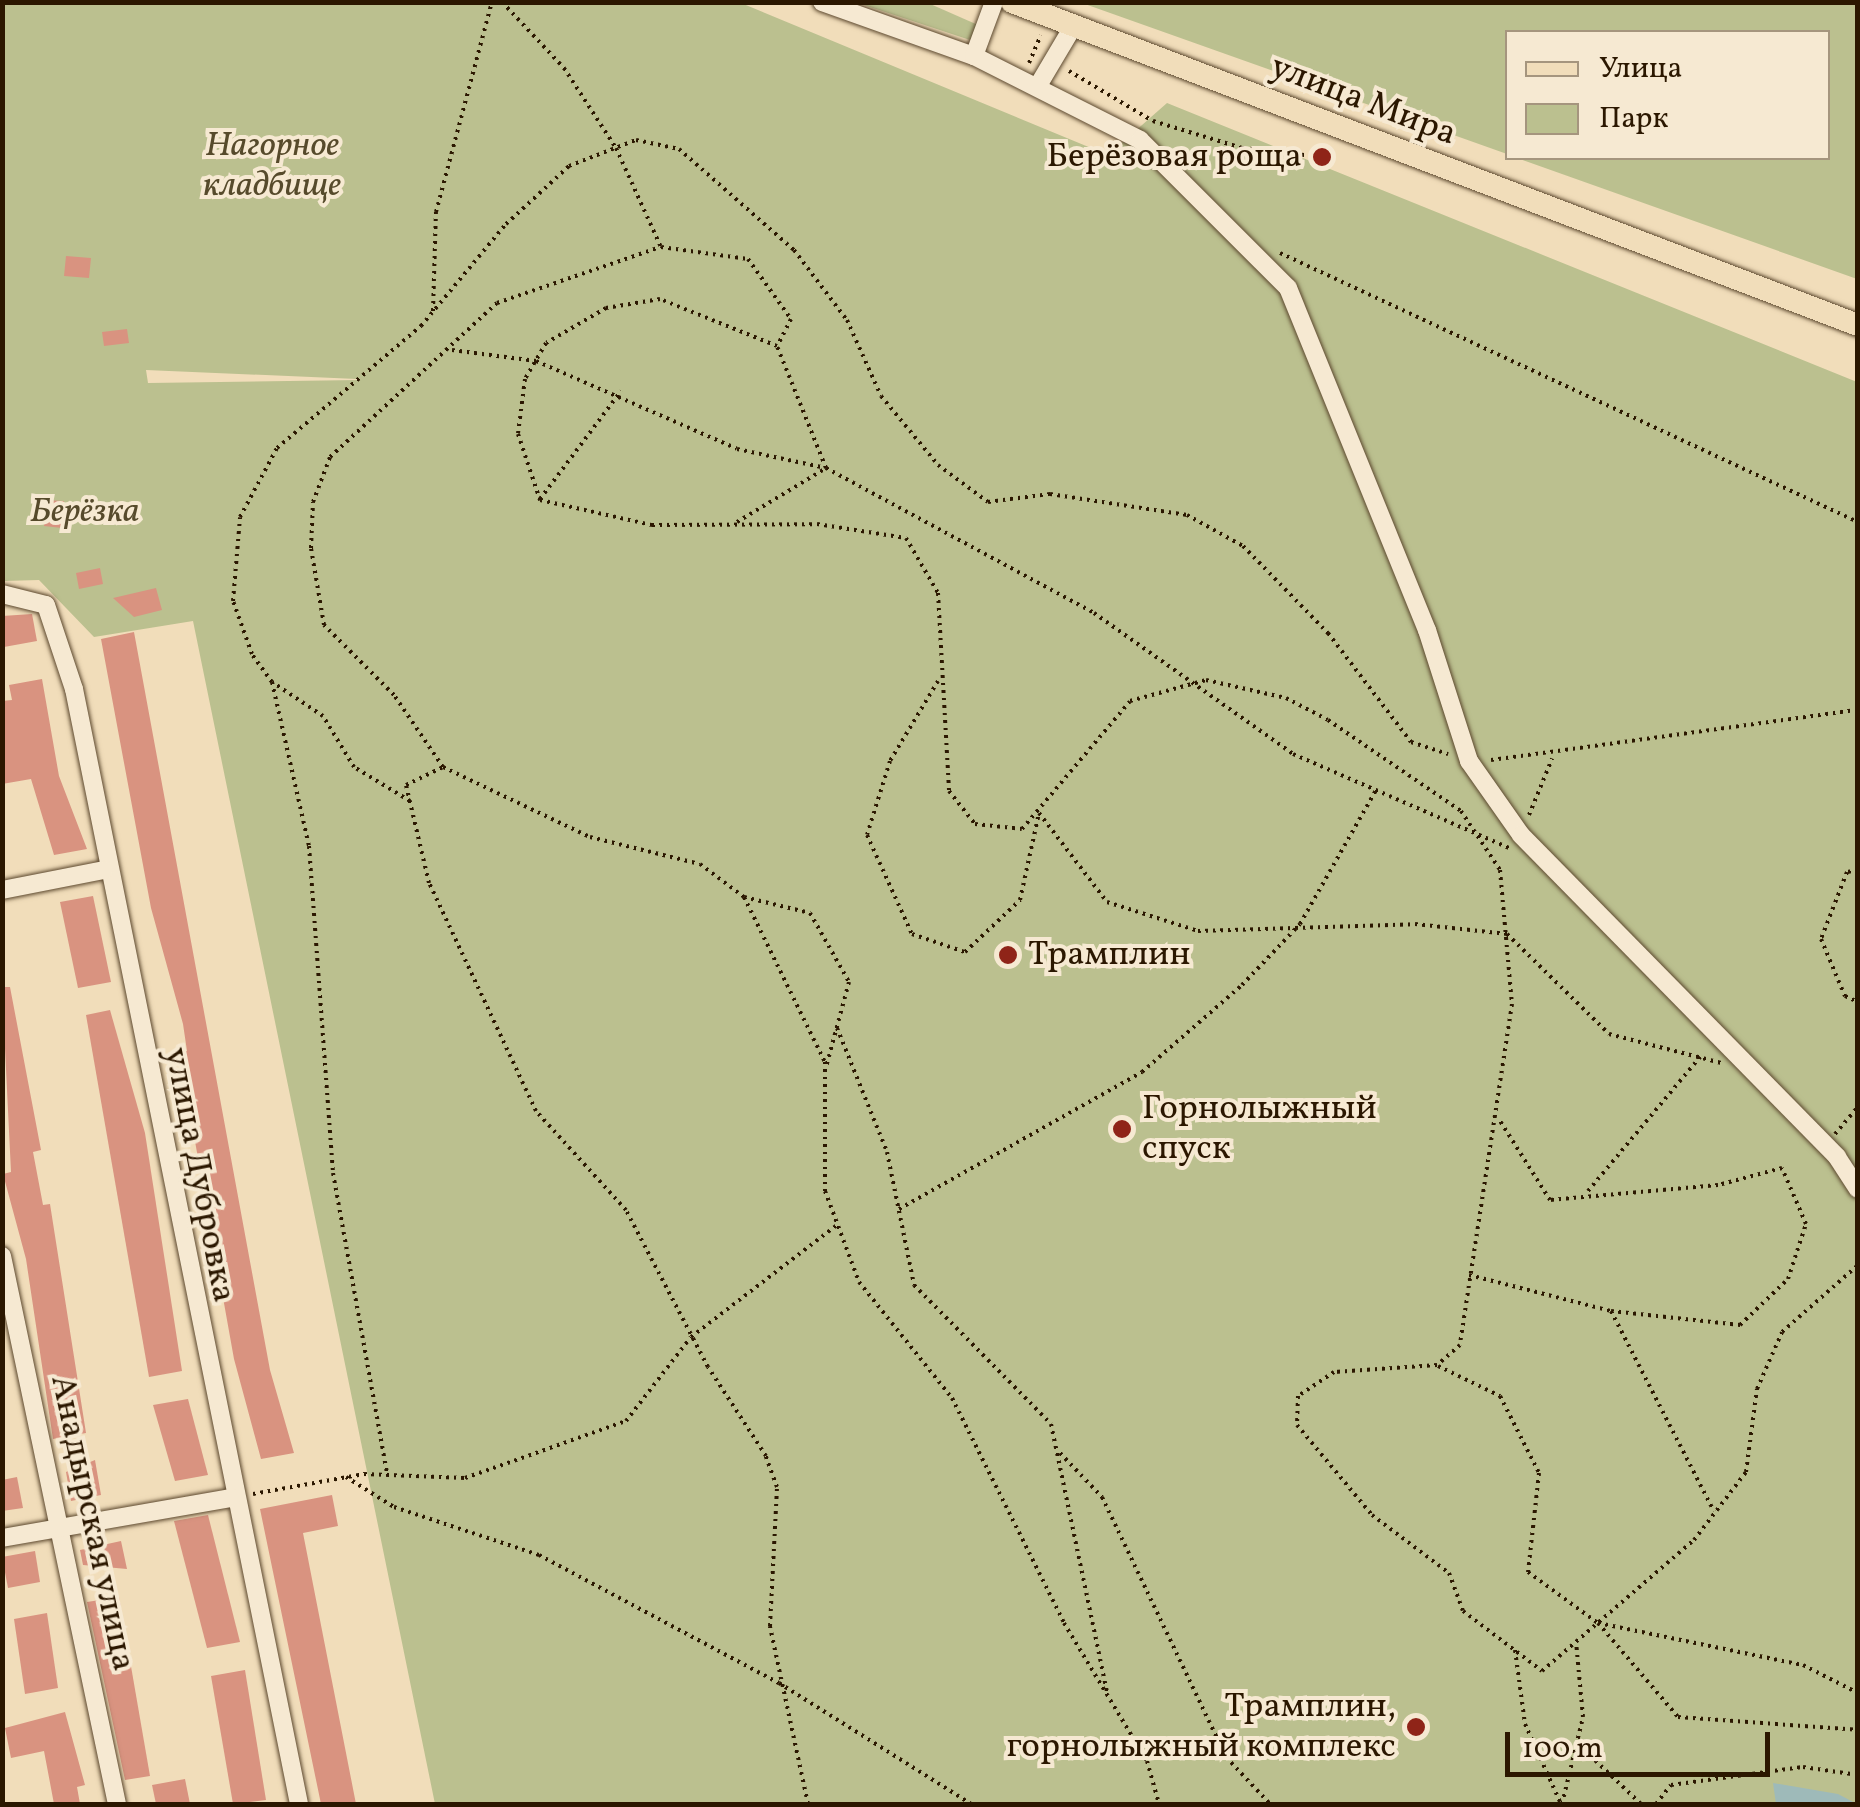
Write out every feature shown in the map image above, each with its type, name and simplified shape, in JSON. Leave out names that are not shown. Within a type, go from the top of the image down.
[{"type":"main road","name":"улица Мира","points":[[1012,2],[1858,324]]},
{"type":"street","points":[[822,2],[1031,80],[1140,140],[1288,288],[1426,630],[1468,761],[1521,835],[1826,1145],[1858,1189]]},
{"type":"street","points":[[974,56],[994,2]]},
{"type":"street","points":[[1031,80],[1052,62],[1074,25]]},
{"type":"street","name":"улица Дубровка","points":[[2,594],[30,595],[56,627],[232,1498],[299,1804]]},
{"type":"street","points":[[2,890],[104,870]]},
{"type":"street","name":"Анадырская улица","points":[[2,1256],[116,1804]]},
{"type":"street","points":[[2,1538],[232,1498]]},
{"type":"path","points":[[433,310],[436,212],[492,2]]},
{"type":"path","points":[[502,2],[564,68],[616,148],[661,247]]},
{"type":"path","points":[[1031,80],[1033,53],[1050,16]]},
{"type":"path","points":[[1033,53],[1153,121],[1242,148],[1322,157]]},
{"type":"path","points":[[387,1474],[332,1173],[309,846],[272,682],[233,601],[240,517],[278,448],[433,310],[570,166],[636,140],[679,149],[794,250],[847,320],[881,396],[938,465],[988,502],[1050,494],[1187,515],[1243,546],[1328,633],[1410,742],[1468,761],[1552,759],[1858,710]]},
{"type":"path","points":[[777,346],[791,319],[748,258],[661,247],[497,304],[452,350],[330,457],[313,502],[311,548],[324,625],[394,695],[443,767],[590,838],[700,864],[744,896],[810,913],[849,982],[825,1073],[825,1191],[859,1282],[961,1413],[1108,1696],[1147,1761],[1159,1804]]},
{"type":"path","points":[[1266,247],[1484,340],[1858,522]]},
{"type":"path","points":[[540,500],[518,434],[536,361],[571,322],[660,299],[777,346],[826,468]]},
{"type":"path","points":[[452,350],[536,361],[620,391],[737,448],[826,468],[1094,613],[1293,754],[1475,833]]},
{"type":"path","points":[[540,500],[620,391]]},
{"type":"path","points":[[733,524],[826,468]]},
{"type":"path","points":[[540,500],[652,526],[733,524],[906,538],[938,592],[938,680],[949,791],[975,824],[1022,829],[1130,701],[1191,684],[1286,698],[1314,712],[1461,812],[1500,870],[1512,1004],[1500,1121],[1469,1275],[1460,1345],[1437,1365]]},
{"type":"path","points":[[938,680],[890,761],[867,835],[912,934],[965,952],[1020,900],[1039,813]]},
{"type":"path","points":[[272,682],[323,716],[354,767],[410,801]]},
{"type":"path","points":[[1521,835],[1552,759]]},
{"type":"path","points":[[443,767],[406,784],[429,883],[536,1111],[626,1210],[691,1337],[776,1487],[770,1626],[779,1683],[808,1804]]},
{"type":"path","points":[[898,1210],[1142,1072],[1300,924],[1376,790]]},
{"type":"path","points":[[1039,813],[1107,902],[1198,931],[1300,924],[1507,934],[1609,1034],[1753,1071]]},
{"type":"path","points":[[1858,870],[1847,872],[1822,939],[1844,996],[1858,1002]]},
{"type":"path","points":[[744,896],[825,1073]]},
{"type":"path","points":[[837,1028],[886,1152],[914,1285],[1051,1424],[1108,1696]]},
{"type":"path","points":[[1588,1191],[1700,1058]]},
{"type":"path","points":[[1826,1145],[1858,1107]]},
{"type":"path","points":[[1469,1275],[1610,1311],[1740,1324],[1788,1279],[1806,1224],[1782,1168],[1718,1185],[1588,1191],[1550,1200],[1500,1121]]},
{"type":"path","points":[[232,1498],[346,1477],[387,1474],[465,1478],[626,1421],[691,1337],[838,1225]]},
{"type":"path","points":[[1858,1265],[1782,1332],[1757,1389],[1746,1472],[1715,1513],[1598,1623],[1542,1671],[1463,1611],[1449,1573],[1372,1515],[1296,1424],[1298,1396],[1334,1372],[1437,1365],[1500,1396],[1539,1474],[1528,1572],[1598,1623],[1678,1717],[1858,1730]]},
{"type":"path","points":[[1610,1311],[1715,1513]]},
{"type":"path","points":[[1057,1449],[1102,1497],[1226,1756],[1270,1804]]},
{"type":"path","points":[[346,1477],[394,1508],[540,1554],[779,1683],[970,1804]]},
{"type":"path","points":[[1598,1623],[1803,1665],[1858,1693]]},
{"type":"path","points":[[1562,1804],[1579,1745],[1576,1642]]},
{"type":"path","points":[[1515,1650],[1525,1724],[1562,1804]]},
{"type":"path","points":[[1579,1745],[1641,1804]]},
{"type":"path","points":[[1656,1804],[1671,1784],[1803,1768],[1858,1775]]},
{"type":"green space","points":[[3,3],[741,3],[1108,155],[1167,103],[1857,382],[1857,1804],[435,1804],[193,621],[94,637],[39,580],[3,581]],"holes":[[[146,370],[357,379],[148,383]]]},
{"type":"green space","points":[[858,3],[928,3],[978,25],[977,33],[970,40]]},
{"type":"green space","points":[[1082,3],[1857,3],[1857,279],[1523,160],[1830,160],[1830,30],[1505,30],[1505,153]]},
{"type":"water","points":[[1773,1783],[1838,1794],[1857,1804],[1776,1804]]},
{"type":"building","points":[[66,256],[91,258],[89,278],[64,276]]},
{"type":"building","points":[[127,329],[129,343],[104,346],[102,332]]},
{"type":"building","points":[[46,500],[64,501],[62,528],[44,526]]},
{"type":"building","points":[[100,568],[103,584],[79,589],[76,573]]},
{"type":"building","points":[[156,588],[162,610],[134,617],[113,598]]},
{"type":"building","points":[[32,614],[37,641],[4,647],[2,616]]},
{"type":"building","points":[[134,632],[270,1370],[294,1453],[261,1459],[234,1359],[179,1052],[187,1051],[183,1024],[151,908],[101,639]]},
{"type":"building","points":[[42,679],[59,776],[87,849],[54,855],[31,779],[2,784],[2,701],[12,700],[9,685]]},
{"type":"building","points":[[93,896],[111,982],[78,988],[60,902]]},
{"type":"building","points":[[2,987],[10,987],[41,1150],[33,1152],[43,1205],[50,1204],[86,1433],[53,1439],[26,1259],[3,1174],[11,1172]]},
{"type":"building","points":[[110,1010],[145,1133],[182,1371],[149,1377],[86,1015]]},
{"type":"building","points":[[188,1399],[208,1475],[175,1481],[153,1405]]},
{"type":"building","points":[[95,1460],[101,1495],[71,1501],[66,1472]]},
{"type":"building","points":[[17,1477],[23,1508],[2,1511],[2,1480]]},
{"type":"building","points":[[332,1495],[338,1526],[303,1533],[356,1804],[321,1804],[260,1509]]},
{"type":"building","points":[[208,1515],[240,1642],[207,1648],[174,1521]]},
{"type":"building","points":[[121,1541],[127,1569],[83,1565],[80,1550]]},
{"type":"building","points":[[35,1551],[40,1582],[8,1588],[2,1557]]},
{"type":"building","points":[[119,1597],[150,1776],[125,1780],[87,1602]]},
{"type":"building","points":[[47,1613],[58,1688],[25,1694],[14,1619]]},
{"type":"building","points":[[245,1670],[266,1800],[233,1804],[211,1676]]},
{"type":"building","points":[[65,1712],[85,1785],[77,1787],[80,1804],[54,1804],[44,1751],[11,1758],[5,1728]]},
{"type":"building","points":[[185,1779],[190,1804],[156,1804],[152,1785]]},
{"type":"place","name":"Берёзовая роща","points":[[1322,157]]},
{"type":"place","name":"Трамплин","points":[[1008,955]]},
{"type":"place","name":"Горнолыжный спуск","points":[[1122,1129]]},
{"type":"place","name":"Трамплин, горнолыжный комплекс","points":[[1416,1727]]},
{"type":"park label","name":"Нагорное кладбище","points":[[272,166]]},
{"type":"park label","name":"Берёзка","points":[[85,512]]}]
